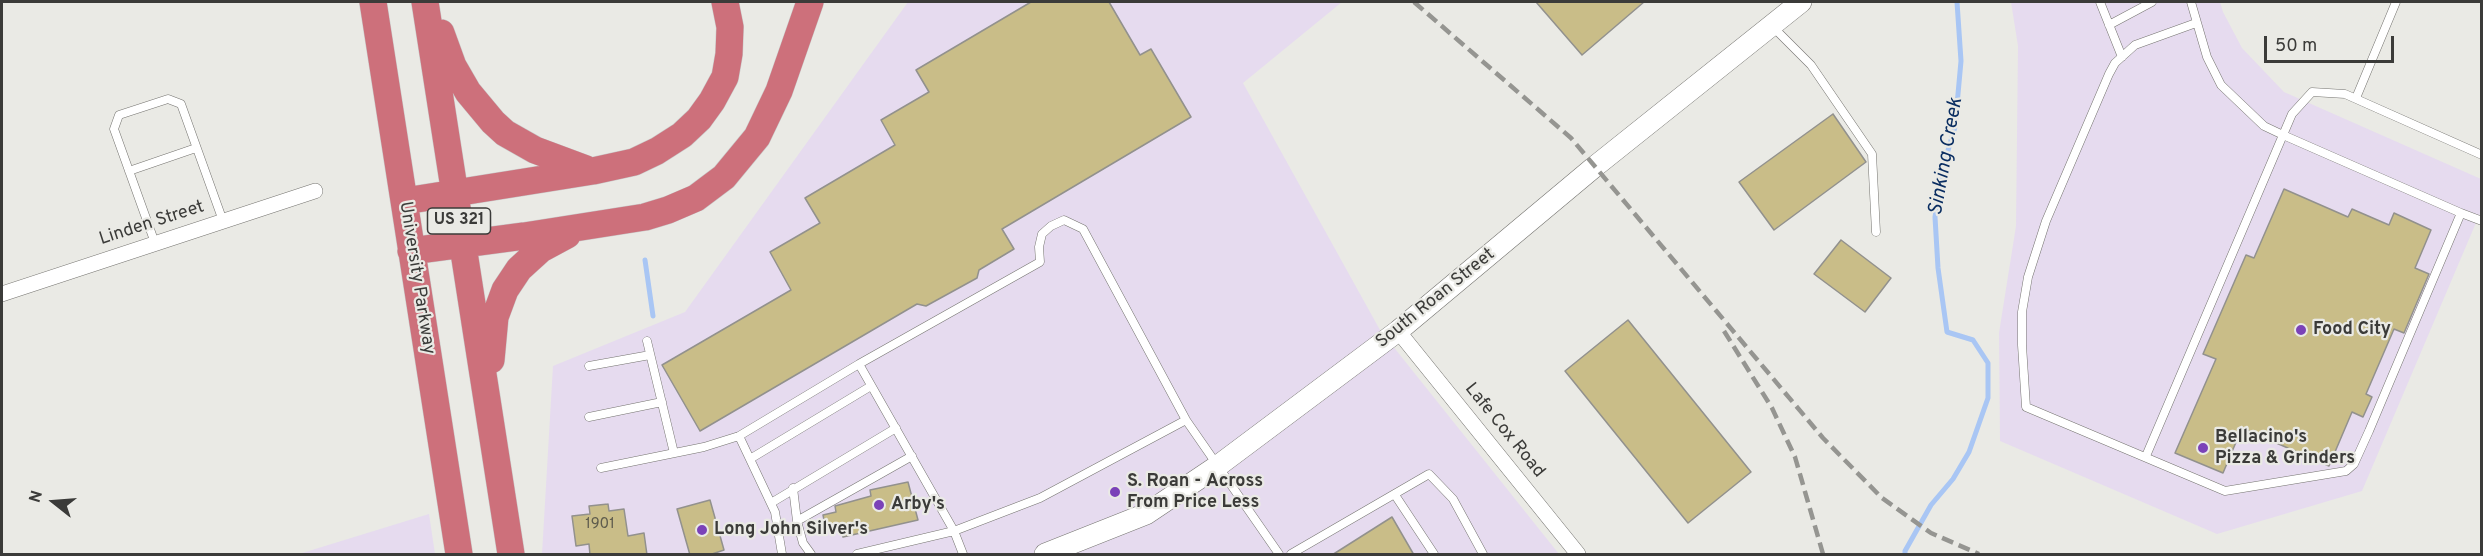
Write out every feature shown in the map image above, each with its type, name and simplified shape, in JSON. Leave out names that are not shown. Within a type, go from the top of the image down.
[{"type":"highway","name":"University Parkway","points":[[373,2],[459,555]]},
{"type":"highway","points":[[427,2],[453,66],[478,108],[504,133],[520,142],[553,158],[593,171]]},
{"type":"highway","name":"US 321","points":[[427,2],[487,397],[513,547]]},
{"type":"highway","points":[[405,201],[593,171],[634,162],[657,151],[682,135],[699,119],[725,77],[729,54],[729,27],[725,2]]},
{"type":"highway","points":[[411,251],[645,217],[696,198],[724,177],[757,137],[768,116],[810,2]]},
{"type":"highway","points":[[487,397],[495,316],[505,290],[519,269],[541,249],[582,226]]},
{"type":"main road","name":"South Roan Street","points":[[1045,555],[1071,550],[1146,514],[1219,465],[1398,332],[1593,168],[1801,2]]},
{"type":"street","name":"Linden Street","points":[[2,294],[315,191]]},
{"type":"street","name":"Lafe Cox Road","points":[[1398,332],[1578,555]]},
{"type":"lane","points":[[2100,2],[2122,57]]},
{"type":"lane","points":[[2109,24],[2152,2]]},
{"type":"lane","points":[[2191,2],[2210,64],[2221,85],[2264,126],[2481,221]]},
{"type":"lane","points":[[2355,98],[2396,2]]},
{"type":"lane","points":[[2196,23],[2135,45],[2109,74],[2046,221],[2028,277],[2022,312],[2026,407],[2225,491],[2346,471],[2354,464],[2370,431],[2461,213]]},
{"type":"lane","points":[[1772,25],[1811,65],[1872,154],[1876,232]]},
{"type":"lane","points":[[2146,456],[2292,114],[2312,92],[2345,94],[2481,155]]},
{"type":"lane","points":[[155,243],[114,129],[119,115],[168,99],[181,104],[223,221]]},
{"type":"lane","points":[[129,171],[196,148]]},
{"type":"lane","points":[[601,468],[674,453],[739,436],[859,364],[1040,261],[1039,247],[1042,234],[1050,226],[1064,220],[1083,229],[1186,420],[1279,555]]},
{"type":"lane","points":[[646,341],[674,453]]},
{"type":"lane","points":[[589,366],[650,355]]},
{"type":"lane","points":[[859,364],[954,531],[963,555]]},
{"type":"lane","points":[[750,459],[872,386]]},
{"type":"lane","points":[[589,417],[662,402]]},
{"type":"lane","points":[[857,555],[954,531],[1040,498],[1186,420]]},
{"type":"lane","points":[[771,503],[896,429]]},
{"type":"lane","points":[[739,436],[775,512],[782,555]]},
{"type":"lane","points":[[797,521],[912,456]]},
{"type":"lane","points":[[1291,555],[1429,474],[1452,500],[1483,555]]},
{"type":"lane","points":[[793,488],[797,521],[803,543],[811,555]]},
{"type":"lane","points":[[1395,495],[1434,555]]},
{"type":"shaded area","points":[[908,2],[1342,2],[1243,83],[1380,330],[1559,554],[542,554],[553,366],[685,312]]},
{"type":"shaded area","points":[[2011,2],[2220,2],[2242,48],[2284,92],[2481,179],[2481,211],[2362,491],[2217,534],[2000,441],[1999,333],[2016,226],[2018,46]]},
{"type":"shaded area","points":[[429,514],[435,554],[299,554]]},
{"type":"building","points":[[1031,2],[1109,2],[1140,55],[1151,49],[1191,117],[1002,229],[1014,249],[979,270],[977,278],[926,306],[917,304],[700,431],[662,365],[791,290],[770,252],[820,223],[805,198],[895,145],[881,120],[929,92],[916,70]]},
{"type":"building","points":[[1536,2],[1644,2],[1582,55]]},
{"type":"building","points":[[1833,114],[1866,162],[1774,230],[1739,182]]},
{"type":"building","name":"Food City","points":[[2284,189],[2348,217],[2352,209],[2389,225],[2394,213],[2431,230],[2415,268],[2429,274],[2404,333],[2394,329],[2366,394],[2372,397],[2363,417],[2352,412],[2329,466],[2242,428],[2223,473],[2175,453],[2216,359],[2203,354],[2246,255],[2254,258]]},
{"type":"building","points":[[1841,240],[1891,278],[1865,312],[1814,274]]},
{"type":"building","points":[[1628,320],[1751,472],[1688,523],[1565,371]]},
{"type":"building","points":[[908,482],[918,520],[843,537],[840,527],[826,530],[823,515],[836,512],[835,506],[871,496],[870,490]]},
{"type":"building","points":[[710,500],[724,550],[709,555],[690,555],[677,509]]},
{"type":"building","points":[[608,504],[609,511],[624,509],[628,536],[644,533],[647,555],[590,555],[589,544],[576,546],[572,516],[590,514],[589,506]]},
{"type":"building","points":[[1392,517],[1414,555],[1332,555]]},
{"type":"waterway","name":"Sinking Creek","points":[[1905,554],[1931,505],[1953,479],[1969,452],[1988,398],[1988,363],[1973,340],[1947,332],[1938,268],[1935,217],[1943,167],[1955,127],[1961,61],[1957,2]]},
{"type":"waterway","points":[[645,260],[653,316]]},
{"type":"railway","points":[[1414,2],[1571,138],[1823,438],[1882,498],[1931,533],[1979,554]]},
{"type":"railway","points":[[1724,331],[1772,408],[1795,457],[1823,554]]},
{"type":"place","name":"Food City","points":[[2301,330]]},
{"type":"place","name":"Bellacino's Pizza & Grinders","points":[[2203,448]]},
{"type":"place","name":"S. Roan - Across From Price Less","points":[[1115,492]]},
{"type":"place","name":"Arby's","points":[[879,505]]},
{"type":"place","name":"Long John Silver's","points":[[702,530]]}]
